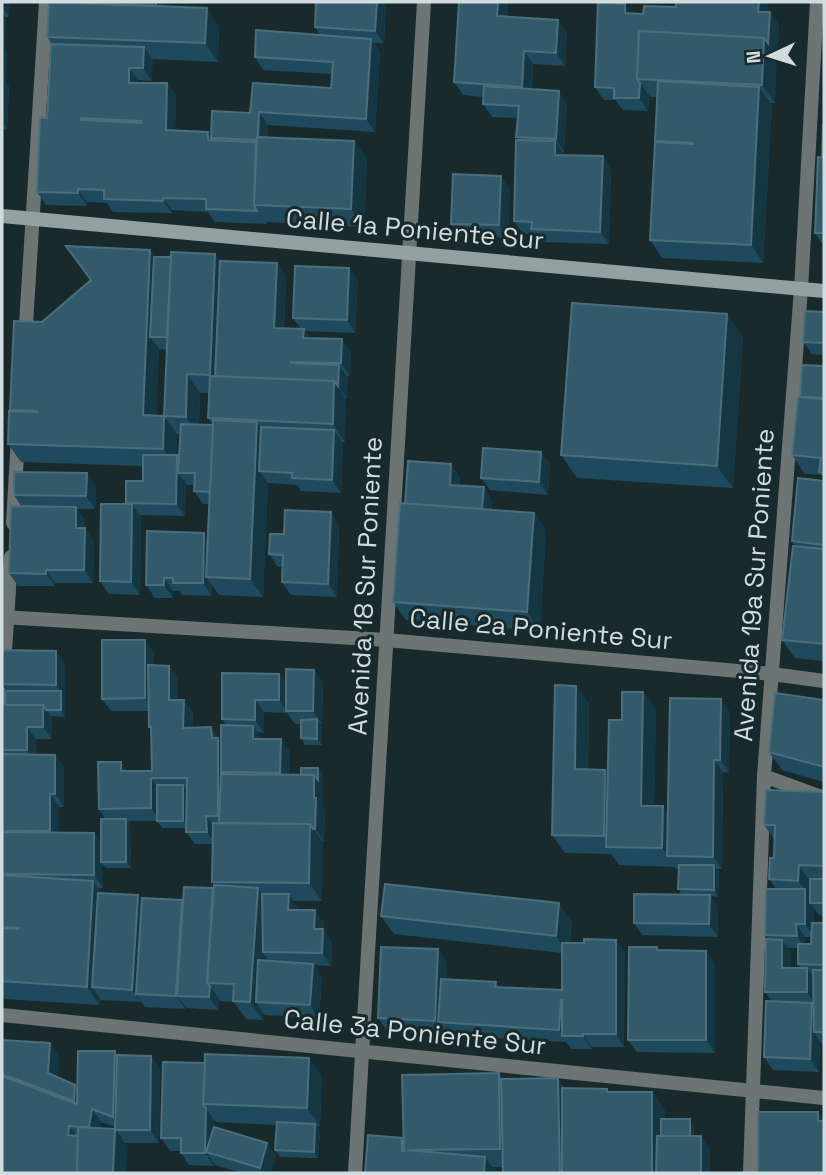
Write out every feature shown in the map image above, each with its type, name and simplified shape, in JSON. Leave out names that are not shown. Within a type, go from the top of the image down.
[{"type":"street","points":[[23,357],[46,2]]},
{"type":"street","name":"Avenida 18 Sur Poniente","points":[[355,1173],[424,2]]},
{"type":"street","name":"Avenida 19a Sur Poniente","points":[[750,1173],[764,776],[802,289],[817,2]]},
{"type":"street","name":"Calle 1a Poniente Sur","points":[[2,216],[824,291]]},
{"type":"street","points":[[2,699],[4,617],[12,542],[19,425]]},
{"type":"street","name":"Calle 2a Poniente Sur","points":[[4,617],[386,640],[772,674],[824,681]]},
{"type":"street","points":[[764,776],[824,798]]},
{"type":"street","name":"Calle 3a Poniente Sur","points":[[2,1016],[824,1098]]},
{"type":"building","points":[[49,2],[207,8],[205,43],[47,37]]},
{"type":"building","points":[[52,2],[156,2],[156,6]]},
{"type":"building","points":[[316,2],[377,2],[375,31],[315,27]]},
{"type":"building","points":[[459,2],[498,2],[497,16],[558,20],[556,53],[524,51],[522,87],[454,82]]},
{"type":"building","points":[[598,2],[625,4],[625,13],[643,14],[644,6],[676,7],[676,2],[759,2],[758,12],[770,12],[768,43],[764,38],[639,31],[639,98],[614,98],[614,88],[595,87]]},
{"type":"building","points":[[256,30],[371,39],[366,119],[259,112],[257,140],[211,138],[212,111],[250,113],[253,83],[331,88],[333,62],[255,57]]},
{"type":"building","points":[[639,31],[764,38],[762,85],[637,79]]},
{"type":"building","points":[[51,44],[144,47],[143,68],[129,68],[129,83],[167,83],[166,130],[208,132],[208,140],[256,142],[254,205],[257,211],[206,209],[206,199],[104,199],[104,190],[78,189],[78,193],[37,192],[40,118],[47,118]],"holes":[[[81,118],[141,121],[141,123]]]},
{"type":"building","points":[[658,81],[759,87],[751,245],[650,240],[655,142],[693,144],[655,141]]},
{"type":"building","points":[[484,86],[559,91],[556,139],[516,137],[519,106],[483,104]]},
{"type":"building","points":[[823,125],[824,158],[822,158]]},
{"type":"building","points":[[257,137],[354,141],[351,209],[254,205]]},
{"type":"building","points":[[516,140],[555,141],[555,155],[603,156],[600,232],[531,229],[532,222],[514,221]]},
{"type":"building","points":[[818,157],[824,158],[824,233],[815,233]]},
{"type":"building","points":[[453,174],[501,176],[499,225],[451,224]]},
{"type":"building","points":[[66,246],[150,250],[143,415],[164,416],[163,449],[8,444],[9,411],[37,412],[10,410],[14,321],[42,322],[91,280]]},
{"type":"building","points":[[171,252],[215,254],[210,375],[187,374],[186,417],[164,416]]},
{"type":"building","points":[[154,257],[171,257],[167,337],[150,337]]},
{"type":"building","points":[[220,261],[277,263],[274,328],[304,329],[303,338],[342,339],[341,363],[291,363],[339,365],[338,386],[334,381],[215,377]]},
{"type":"building","points":[[295,266],[349,268],[347,320],[293,318]]},
{"type":"building","points":[[572,303],[727,314],[717,466],[561,455]]},
{"type":"building","points":[[805,311],[824,312],[824,343],[803,342]]},
{"type":"building","points":[[802,365],[824,366],[824,398],[800,397]]},
{"type":"building","points":[[210,376],[334,381],[333,424],[208,418]]},
{"type":"building","points":[[798,397],[824,399],[824,473],[819,472],[821,458],[792,455]]},
{"type":"building","points":[[213,420],[257,422],[250,579],[206,577]]},
{"type":"building","points":[[181,424],[213,425],[210,492],[194,491],[195,473],[178,473]]},
{"type":"building","points":[[261,427],[334,430],[332,480],[292,478],[292,473],[259,471]]},
{"type":"building","points":[[483,448],[541,452],[539,482],[481,478]]},
{"type":"building","points":[[143,455],[177,455],[176,504],[126,503],[126,481],[143,481]]},
{"type":"building","points":[[408,461],[451,464],[450,485],[484,487],[482,509],[405,504]]},
{"type":"building","points":[[14,472],[87,473],[86,496],[14,495]]},
{"type":"building","points":[[798,478],[824,481],[824,545],[792,541]]},
{"type":"building","points":[[400,503],[534,513],[527,612],[393,602]]},
{"type":"building","points":[[101,504],[132,504],[131,582],[100,581]]},
{"type":"building","points":[[11,506],[76,507],[76,528],[85,528],[84,570],[46,570],[46,574],[9,573]]},
{"type":"building","points":[[285,510],[331,512],[328,584],[282,582],[283,555],[269,554],[270,534],[284,534]]},
{"type":"building","points":[[147,531],[204,533],[203,583],[173,583],[173,578],[164,578],[164,585],[146,585]]},
{"type":"building","points":[[793,546],[824,549],[824,644],[782,640]]},
{"type":"building","points":[[102,640],[145,640],[145,698],[102,699]]},
{"type":"building","points":[[2,650],[56,651],[56,685],[2,684]]},
{"type":"building","points":[[148,665],[169,666],[169,700],[184,700],[183,728],[211,727],[212,738],[218,738],[218,816],[206,816],[207,832],[186,832],[187,778],[151,778],[151,808],[99,809],[98,762],[121,762],[121,771],[152,771]]},
{"type":"building","points":[[286,669],[314,670],[313,711],[286,711]]},
{"type":"building","points":[[222,673],[279,674],[279,700],[255,700],[255,720],[222,719]]},
{"type":"building","points":[[555,685],[576,686],[575,769],[605,770],[604,836],[552,835]]},
{"type":"building","points":[[5,691],[61,691],[61,710],[46,710],[43,705],[5,705]]},
{"type":"building","points":[[622,692],[643,692],[641,806],[663,806],[662,848],[606,847],[609,720],[622,720]]},
{"type":"building","points":[[775,693],[824,700],[824,767],[769,752]]},
{"type":"building","points":[[670,698],[721,699],[720,760],[714,760],[713,857],[667,856]]},
{"type":"building","points":[[2,705],[43,705],[43,727],[27,727],[27,750],[2,750]]},
{"type":"building","points":[[317,719],[317,739],[301,738],[301,720]]},
{"type":"building","points":[[221,725],[253,726],[253,739],[281,739],[280,773],[221,772]]},
{"type":"building","points":[[2,754],[55,755],[55,794],[50,794],[50,831],[2,831]]},
{"type":"building","points":[[301,768],[318,768],[318,780],[314,775],[301,774]]},
{"type":"building","points":[[221,774],[314,775],[315,829],[310,824],[219,823]]},
{"type":"building","points":[[157,785],[183,785],[183,821],[157,821]]},
{"type":"building","points":[[766,790],[824,792],[824,866],[799,865],[798,881],[769,879],[770,858],[774,858],[775,825],[764,825]]},
{"type":"building","points":[[101,819],[126,819],[126,862],[101,862]]},
{"type":"building","points":[[213,823],[310,824],[309,883],[212,882]]},
{"type":"building","points":[[2,832],[94,833],[94,875],[2,874]]},
{"type":"building","points":[[679,865],[714,865],[714,890],[678,889]]},
{"type":"building","points":[[2,875],[93,881],[87,987],[2,981],[2,928],[18,928],[2,927]]},
{"type":"building","points":[[810,879],[824,879],[824,903],[810,903]]},
{"type":"building","points":[[385,884],[559,903],[556,936],[381,916]]},
{"type":"building","points":[[214,885],[258,888],[250,1002],[233,1001],[234,984],[207,983]]},
{"type":"building","points":[[184,887],[213,888],[207,983],[210,986],[209,997],[177,996]]},
{"type":"building","points":[[766,889],[805,889],[805,924],[796,924],[797,936],[765,935]]},
{"type":"building","points":[[98,893],[138,895],[132,990],[92,987]]},
{"type":"building","points":[[262,894],[289,894],[288,910],[315,910],[314,929],[323,929],[322,953],[263,952]]},
{"type":"building","points":[[634,894],[710,895],[709,924],[634,923]]},
{"type":"building","points":[[142,898],[182,900],[176,996],[136,994]]},
{"type":"building","points":[[812,923],[824,923],[824,965],[798,964],[798,944],[811,944]]},
{"type":"building","points":[[584,939],[616,940],[616,1034],[562,1036],[562,1000],[559,1030],[438,1022],[441,979],[496,982],[495,987],[562,990],[562,943],[584,943]]},
{"type":"building","points":[[766,939],[782,940],[782,968],[807,968],[807,992],[765,992]]},
{"type":"building","points":[[381,947],[438,949],[435,1021],[378,1018]]},
{"type":"building","points":[[629,947],[706,951],[706,1040],[628,1040]]},
{"type":"building","points":[[258,960],[313,964],[310,1005],[256,1002]]},
{"type":"building","points":[[813,970],[824,970],[824,1032],[814,1032]]},
{"type":"building","points":[[766,1001],[812,1003],[810,1059],[764,1057]]},
{"type":"building","points":[[2,1040],[50,1043],[48,1073],[75,1085],[74,1101],[2,1074]]},
{"type":"building","points":[[78,1051],[115,1051],[113,1117],[92,1109],[89,1127],[69,1126],[68,1135],[78,1136],[77,1173],[2,1173],[2,1076],[77,1104]]},
{"type":"building","points":[[205,1054],[309,1058],[307,1108],[203,1104]]},
{"type":"building","points":[[117,1055],[151,1056],[150,1130],[115,1130]]},
{"type":"building","points":[[163,1062],[205,1063],[205,1153],[181,1153],[181,1138],[161,1138]]},
{"type":"building","points":[[499,1073],[500,1149],[407,1150],[485,1157],[484,1173],[365,1173],[368,1135],[402,1138],[404,1151],[402,1075]]},
{"type":"building","points":[[558,1078],[560,1173],[503,1173],[501,1079]]},
{"type":"building","points":[[562,1088],[652,1092],[652,1173],[562,1173]]},
{"type":"building","points":[[758,1112],[818,1112],[818,1121],[824,1121],[824,1173],[758,1173]]},
{"type":"building","points":[[661,1119],[690,1119],[690,1136],[661,1136]]},
{"type":"building","points":[[277,1122],[315,1124],[314,1152],[275,1150]]},
{"type":"building","points":[[78,1127],[115,1129],[113,1173],[77,1173]]},
{"type":"building","points":[[214,1127],[267,1143],[260,1168],[206,1152]]},
{"type":"building","points":[[657,1136],[701,1136],[701,1173],[656,1173]]}]
